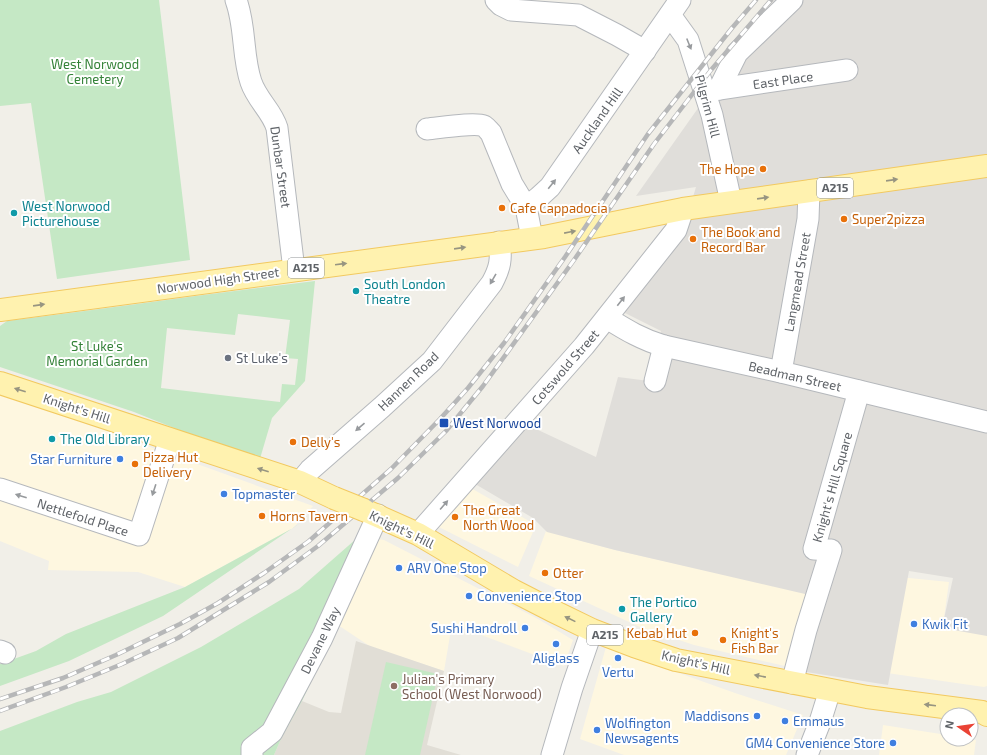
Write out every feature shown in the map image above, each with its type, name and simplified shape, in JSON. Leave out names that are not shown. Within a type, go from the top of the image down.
[{"type":"main road","name":"A215","points":[[532,238],[544,237],[683,209],[987,166]]},
{"type":"main road","name":"Norwood High Street","points":[[0,310],[532,238]]},
{"type":"main road","name":"Knight's Hill","points":[[0,383],[300,482],[418,534],[514,591],[592,630],[634,646],[676,660],[792,683],[867,697],[985,712]]},
{"type":"street","name":"Dunbar Street","points":[[236,0],[241,15],[247,70],[252,84],[272,116],[277,128],[294,270]]},
{"type":"street","points":[[496,0],[501,5],[511,10],[578,15],[617,35],[645,52]]},
{"type":"street","points":[[712,91],[738,53],[792,0]]},
{"type":"street","name":"Auckland Hill","points":[[526,207],[550,187],[675,8]]},
{"type":"street","name":"Pilgrim Hill","points":[[675,8],[712,91],[712,115],[731,202]]},
{"type":"street","name":"East Place","points":[[712,91],[847,70]]},
{"type":"street","points":[[426,129],[473,125],[484,126],[488,129],[512,184],[526,207],[532,238]]},
{"type":"street","name":"Langmead Street","points":[[781,372],[808,219],[809,191]]},
{"type":"street","name":"Cotswold Street","points":[[418,534],[607,318],[676,230],[683,209]]},
{"type":"street","name":"Hannen Road","points":[[300,482],[310,470],[432,361],[492,283],[499,269],[501,253],[500,242]]},
{"type":"street","name":"Beadman Street","points":[[607,318],[633,334],[664,346],[781,372],[987,422]]},
{"type":"street","points":[[655,381],[664,346]]},
{"type":"street","name":"Knight's Hill Square","points":[[792,683],[806,630],[831,550],[814,548],[859,391]]},
{"type":"street","name":"Nettlefold Place","points":[[0,489],[139,535],[170,439]]},
{"type":"street","name":"Devane Way","points":[[252,755],[252,748],[272,732],[322,638],[372,513]]},
{"type":"street","points":[[552,755],[572,688],[592,630]]},
{"type":"street","points":[[808,755],[830,690]]},
{"type":"shaded area","points":[[773,0],[987,0],[987,636],[942,628],[953,578],[909,571],[888,685],[800,671],[818,597],[615,550],[547,532],[533,518],[470,481],[521,422],[596,457],[618,377],[649,381],[661,331],[623,312],[682,234],[696,187],[636,196]]},
{"type":"shaded area","points":[[0,394],[313,506],[293,528],[185,587],[138,572],[48,570],[49,561],[0,541]]},
{"type":"shaded area","points":[[469,487],[536,525],[518,567],[435,525]]},
{"type":"shaded area","points":[[546,531],[615,550],[806,593],[785,666],[694,645],[640,627],[529,576]]},
{"type":"shaded area","points":[[378,539],[384,540],[538,619],[573,640],[564,666],[452,624],[444,671],[371,647],[338,625]]},
{"type":"shaded area","points":[[899,577],[949,582],[943,625],[987,634],[987,686],[984,687],[887,673]]},
{"type":"shaded area","name":"Julian's Primary School (West Norwood)","points":[[356,641],[444,671],[427,745],[461,755],[274,755],[302,701],[329,712],[341,713]]},
{"type":"shaded area","points":[[606,647],[735,693],[803,715],[786,755],[624,755],[580,739]]},
{"type":"shaded area","points":[[883,725],[939,734],[939,747],[975,747],[974,755],[879,755]]},
{"type":"green space","name":"West Norwood Cemetery","points":[[0,0],[159,0],[190,260],[57,279],[31,103],[0,106]]},
{"type":"green space","name":"St Luke's Memorial Garden","points":[[315,281],[305,381],[272,418],[259,462],[134,412],[0,367],[0,326],[7,321]],"holes":[[[238,314],[290,320],[285,358],[298,359],[295,385],[282,384],[280,402],[161,388],[167,328],[235,335]]]},
{"type":"green space","points":[[292,529],[163,616],[69,661],[0,686],[0,664],[36,651],[66,634],[185,587]]},
{"type":"green space","points":[[364,532],[338,625],[302,701],[274,755],[0,755],[0,731],[77,702],[111,692],[201,647],[299,589]]},
{"type":"green space","points":[[386,662],[438,674],[420,755],[365,755]]},
{"type":"railway","points":[[0,699],[63,678],[116,655],[180,624],[218,603],[309,541],[391,469],[468,388],[504,343],[565,257],[648,134],[756,0]]},
{"type":"railway","points":[[0,711],[66,687],[122,664],[178,638],[269,582],[318,546],[398,478],[446,431],[483,386],[574,260],[654,144],[711,70],[771,0]]},
{"type":"place","name":"The Hope","points":[[763,169]]},
{"type":"place","name":"Cafe Cappadocia","points":[[502,208]]},
{"type":"place","name":"West Norwood Picturehouse","points":[[14,213]]},
{"type":"place","name":"Super2pizza","points":[[844,219]]},
{"type":"place","name":"The Book and Record Bar","points":[[693,239]]},
{"type":"place","name":"South London Theatre","points":[[356,291]]},
{"type":"place","name":"St Luke's","points":[[228,358]]},
{"type":"place","name":"West Norwood","points":[[444,423]]},
{"type":"place","name":"The Old Library","points":[[52,439]]},
{"type":"place","name":"Delly's","points":[[293,442]]},
{"type":"place","name":"Star Furniture","points":[[120,459]]},
{"type":"place","name":"Pizza Hut Delivery","points":[[135,464]]},
{"type":"place","name":"Topmaster","points":[[224,494]]},
{"type":"place","name":"Horns Tavern","points":[[262,516]]},
{"type":"place","name":"The Great North Wood","points":[[455,517]]},
{"type":"place","name":"ARV One Stop","points":[[399,568]]},
{"type":"place","name":"Otter","points":[[545,573]]},
{"type":"place","name":"Convenience Stop","points":[[469,596]]},
{"type":"place","name":"The Portico Gallery","points":[[622,609]]},
{"type":"place","name":"Kwik Fit","points":[[914,624]]},
{"type":"place","name":"Sushi Handroll","points":[[525,628]]},
{"type":"place","name":"Kebab Hut","points":[[695,633]]},
{"type":"place","name":"Knight's Fish Bar","points":[[723,640]]},
{"type":"place","name":"Aliglass","points":[[556,644]]},
{"type":"place","name":"Vertu","points":[[618,658]]},
{"type":"place","name":"Julian's Primary School (West Norwood)","points":[[394,686]]},
{"type":"place","name":"Maddisons","points":[[757,716]]},
{"type":"place","name":"Emmaus","points":[[785,721]]},
{"type":"place","name":"Wolfington Newsagents","points":[[597,730]]},
{"type":"place","name":"GM4 Convenience Store","points":[[893,743]]}]
